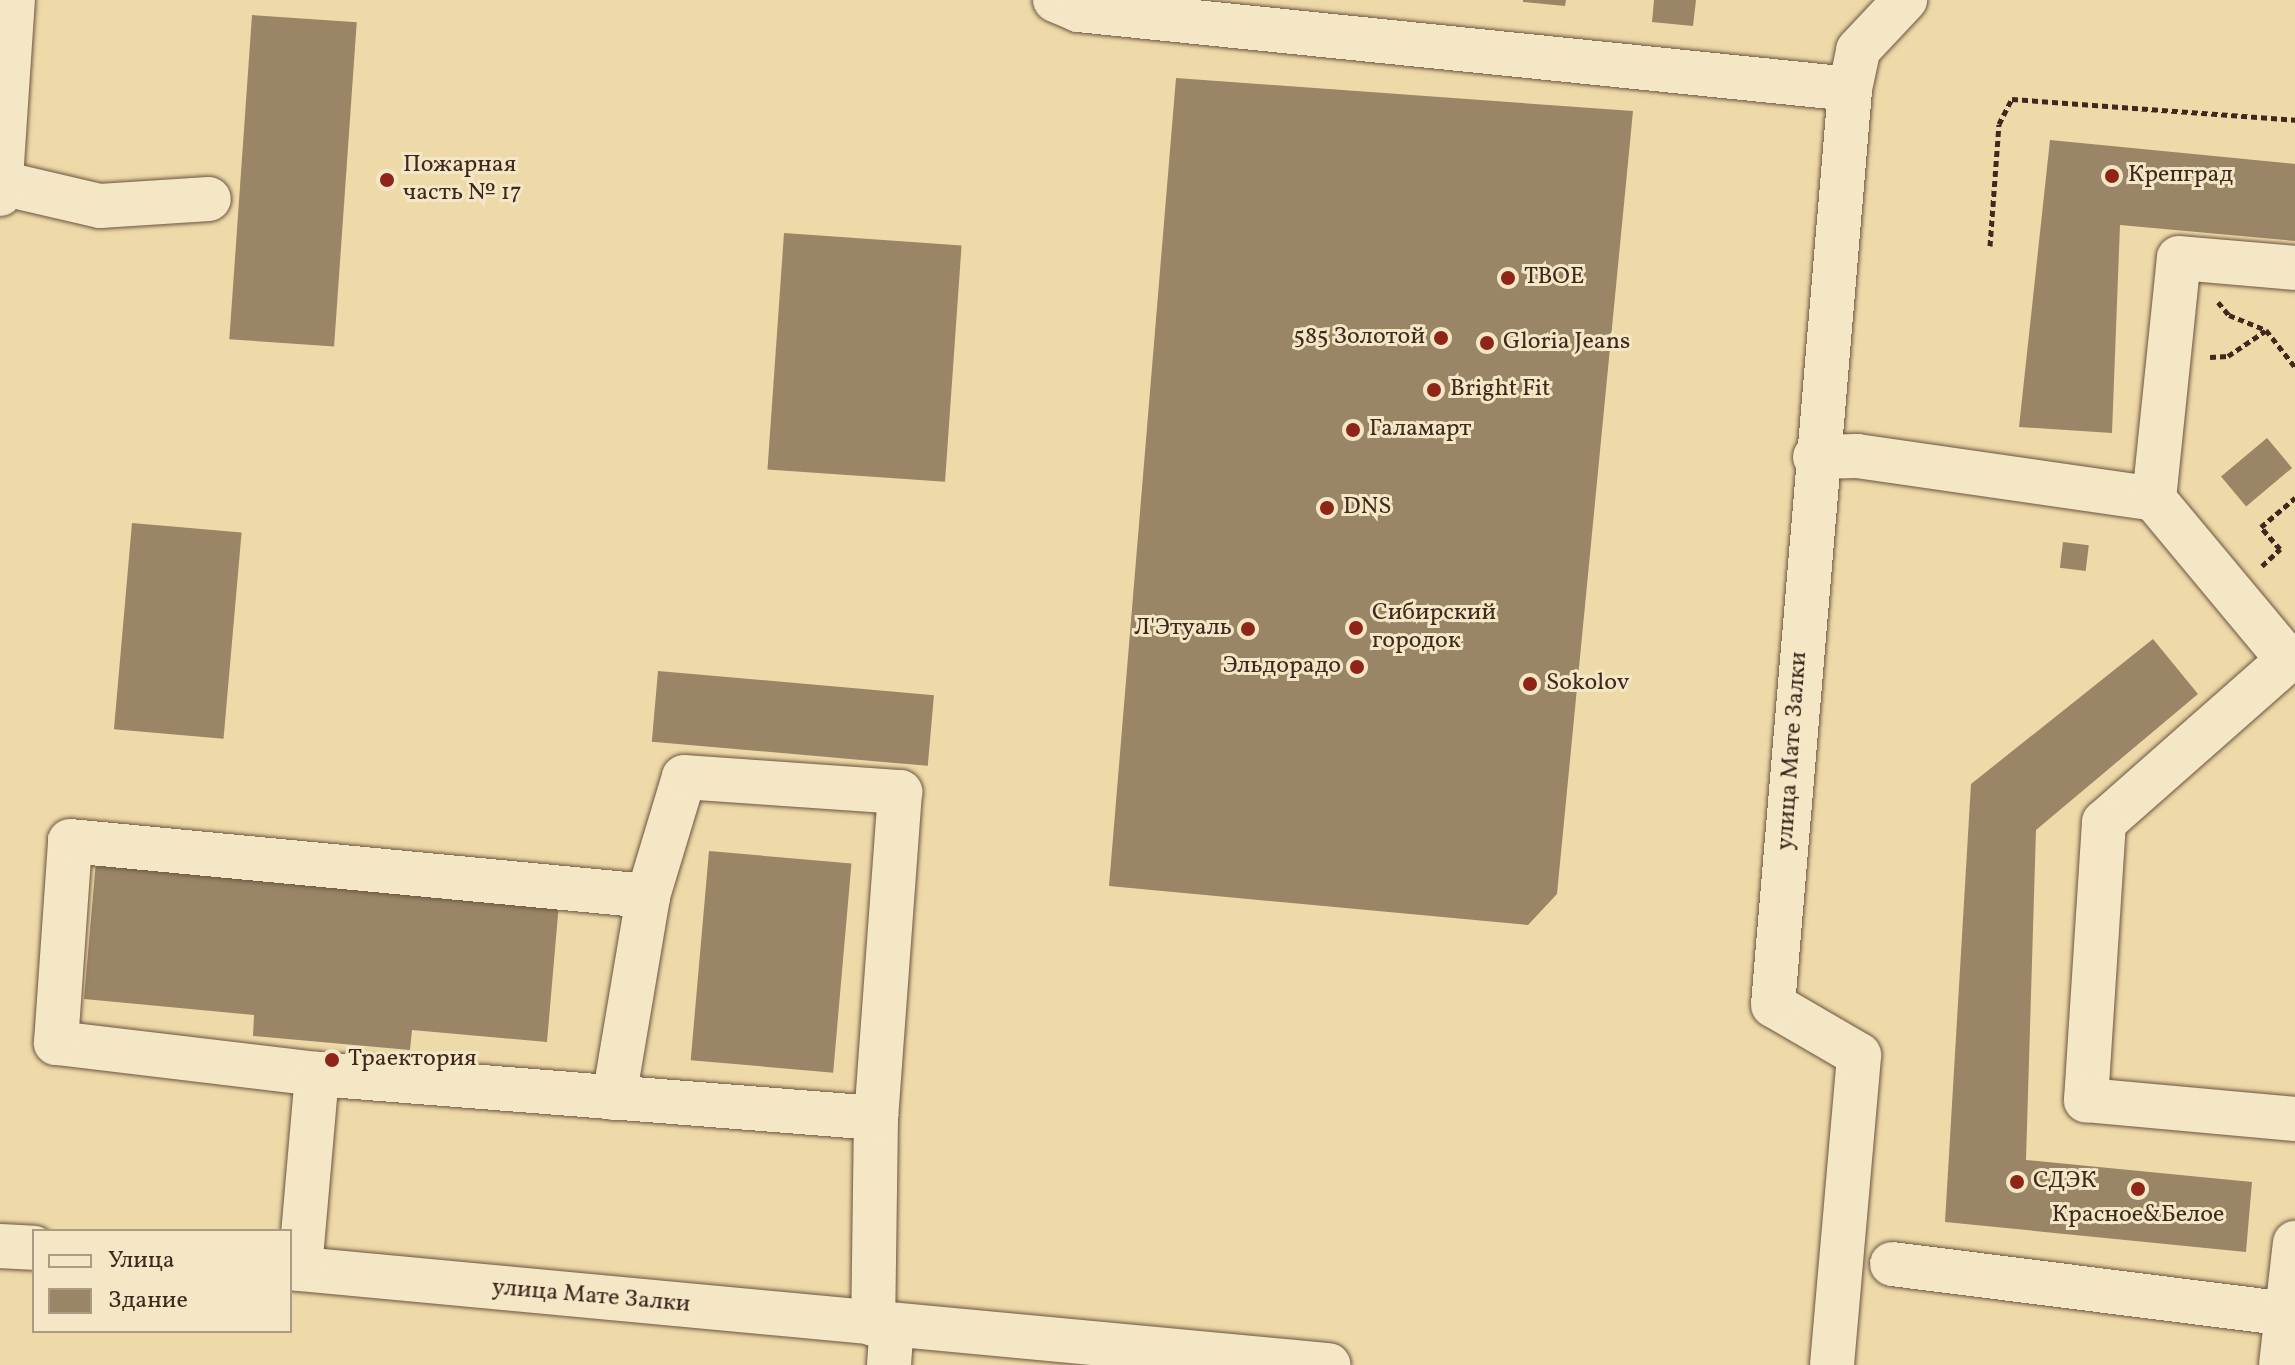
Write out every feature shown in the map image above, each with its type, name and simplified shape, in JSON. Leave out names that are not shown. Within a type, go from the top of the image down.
[{"type":"street","points":[[0,194],[13,0]]},
{"type":"street","points":[[1055,0],[1094,12],[1850,89]]},
{"type":"street","name":"улица Мате Залки","points":[[1832,1365],[1859,1055],[1773,1005],[1836,457],[1850,89],[1858,50],[1905,0]]},
{"type":"street","points":[[1,183],[100,206],[209,199]]},
{"type":"street","points":[[2154,499],[2179,258],[2295,268]]},
{"type":"street","points":[[1836,457],[2154,499],[2292,663],[2104,822],[2086,1100],[2295,1119]]},
{"type":"street","points":[[614,1098],[648,896],[684,777],[900,792],[876,1118],[884,1339]]},
{"type":"street","points":[[648,896],[70,841],[56,1043],[317,1074],[876,1118]]},
{"type":"street","points":[[295,1269],[317,1074]]},
{"type":"street","points":[[2281,1365],[2291,1315],[2295,1243]]},
{"type":"street","points":[[0,1246],[32,1248]]},
{"type":"street","points":[[1892,1264],[2291,1315]]},
{"type":"street","name":"улица Мате Залки","points":[[295,1269],[884,1339],[1328,1365]]},
{"type":"path","points":[[1990,246],[1999,124],[2012,99],[2295,120]]},
{"type":"path","points":[[2179,258],[2229,315],[2266,330],[2295,367]]},
{"type":"path","points":[[2169,360],[2228,356],[2266,330]]},
{"type":"path","points":[[2232,594],[2280,549],[2261,527],[2295,498]]},
{"type":"building","points":[[1523,0],[1566,0],[1565,6]]},
{"type":"building","points":[[1654,0],[1696,0],[1693,26],[1652,22]]},
{"type":"building","name":"Пожарная часть № 17","points":[[252,15],[357,22],[334,347],[229,339]]},
{"type":"building","name":"Сибирский городок","points":[[1176,78],[1633,111],[1557,894],[1528,925],[1109,886]]},
{"type":"building","points":[[2050,140],[2295,164],[2295,241],[2120,225],[2112,433],[2019,427]]},
{"type":"building","points":[[784,233],[962,245],[945,482],[767,469]]},
{"type":"building","points":[[2267,438],[2292,468],[2246,506],[2221,477]]},
{"type":"building","points":[[132,523],[242,533],[224,739],[114,729]]},
{"type":"building","points":[[2063,542],[2089,545],[2086,571],[2060,568]]},
{"type":"building","points":[[2153,639],[2198,694],[2036,830],[2026,1160],[2252,1182],[2246,1252],[1945,1222],[1971,784]]},
{"type":"building","points":[[658,671],[934,695],[928,766],[652,742]]},
{"type":"building","points":[[709,851],[851,863],[833,1073],[691,1060]]},
{"type":"building","points":[[96,861],[559,903],[547,1042],[412,1030],[410,1050],[253,1036],[254,1015],[84,999]]},
{"type":"place","name":"Крепград","points":[[2112,176]]},
{"type":"place","name":"Пожарная часть № 17","points":[[387,180]]},
{"type":"place","name":"ТВОЕ","points":[[1508,278]]},
{"type":"place","name":"585 Золотой","points":[[1441,338]]},
{"type":"place","name":"Gloria Jeans","points":[[1487,343]]},
{"type":"place","name":"Bright Fit","points":[[1434,390]]},
{"type":"place","name":"Галамарт","points":[[1353,430]]},
{"type":"place","name":"DNS","points":[[1327,508]]},
{"type":"place","name":"Сибирский городок","points":[[1356,628]]},
{"type":"place","name":"Л'Этуаль","points":[[1248,629]]},
{"type":"place","name":"Эльдорадо","points":[[1357,667]]},
{"type":"place","name":"Sokolov","points":[[1530,684]]},
{"type":"place","name":"Траектория","points":[[332,1060]]},
{"type":"place","name":"СДЭК","points":[[2017,1182]]},
{"type":"place","name":"Красное&Белое","points":[[2138,1189]]}]
